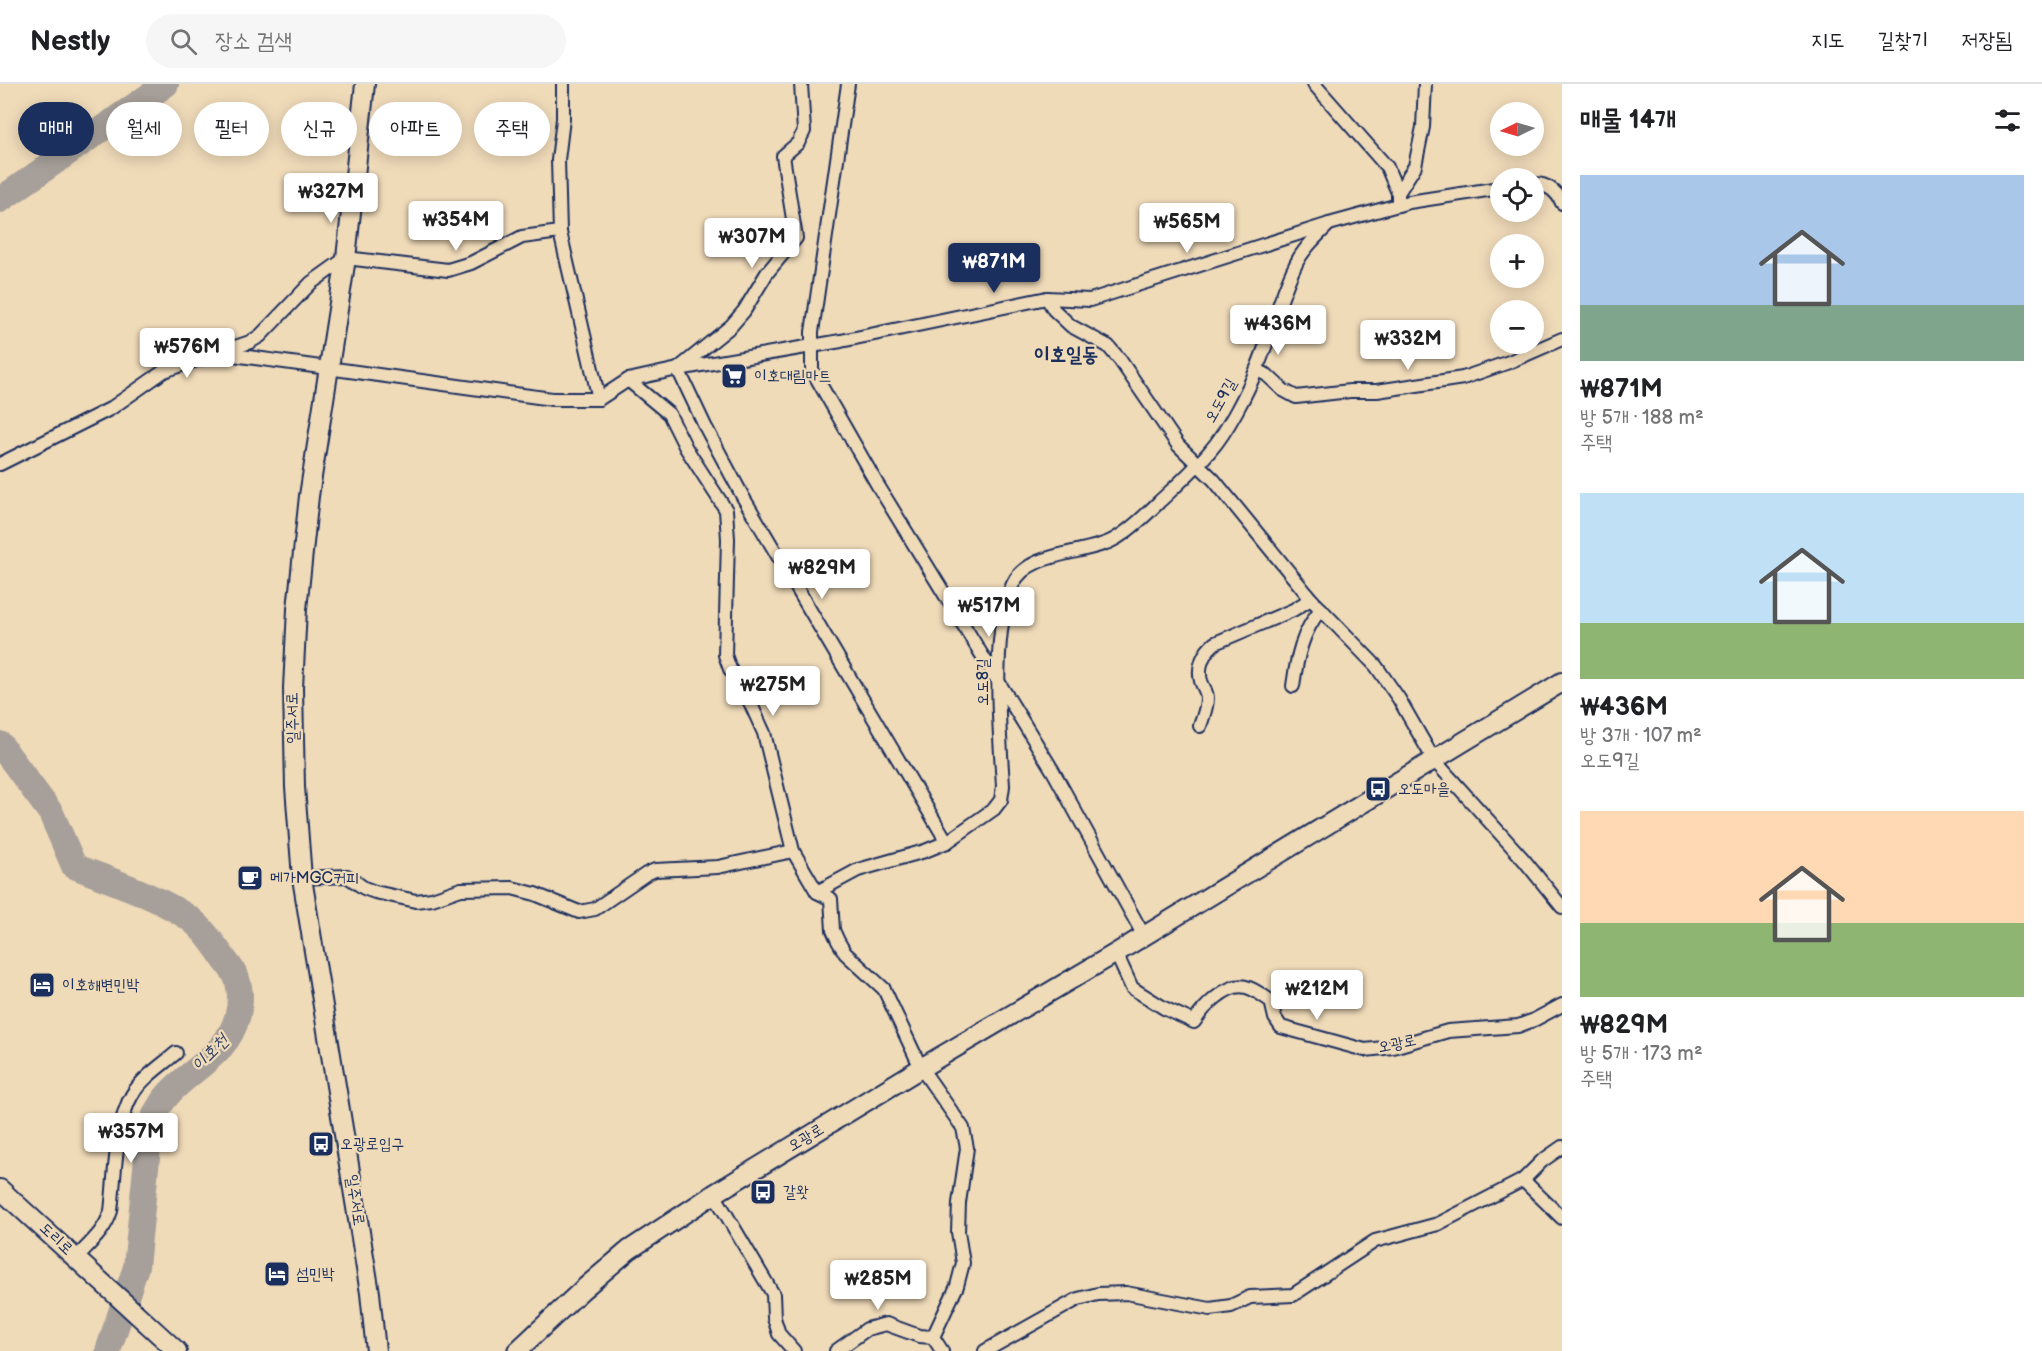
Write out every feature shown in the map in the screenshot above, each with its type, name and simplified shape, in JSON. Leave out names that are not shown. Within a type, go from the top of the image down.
[{"type":"main road","name":"일주서로","points":[[365,84],[346,258],[309,496],[294,648],[293,698],[295,787],[302,878],[370,1293],[376,1351]]},
{"type":"main road","name":"오광로","points":[[517,1351],[629,1250],[714,1194],[921,1068],[1116,954],[1562,682]]},
{"type":"main road","name":"도리로","points":[[0,1189],[177,1351]]},
{"type":"street","points":[[563,84],[563,119],[558,160],[560,232],[599,399]]},
{"type":"street","points":[[678,369],[731,326],[744,311],[767,273],[795,238],[783,156],[798,143],[804,131],[801,84]]},
{"type":"street","points":[[848,84],[812,332],[812,370],[877,484],[999,684],[1026,724],[1144,936]]},
{"type":"street","points":[[1314,84],[1387,167],[1398,199]]},
{"type":"street","points":[[1398,199],[1415,166],[1423,127],[1425,84]]},
{"type":"street","points":[[1544,185],[1548,186],[1559,196],[1562,203]]},
{"type":"street","points":[[219,353],[552,399],[599,399],[628,380],[678,369],[811,346],[1047,298],[1090,300],[1329,224],[1398,199],[1490,189]]},
{"type":"street","name":"오도9길","points":[[1197,463],[1211,450],[1228,424],[1257,370],[1295,264],[1329,224]]},
{"type":"street","points":[[0,464],[16,454],[101,414],[164,371],[239,347],[260,336],[311,283],[346,258],[448,270],[471,263],[510,241],[522,237],[560,232]]},
{"type":"street","points":[[1047,298],[1054,310],[1071,326],[1108,346],[1120,360],[1178,445],[1214,480],[1311,599],[1376,666],[1399,699],[1434,760],[1524,860],[1562,908]]},
{"type":"street","points":[[1257,370],[1296,397],[1350,391],[1377,391],[1463,378],[1509,362],[1562,339]]},
{"type":"street","points":[[678,369],[743,497],[947,842]]},
{"type":"street","points":[[628,380],[669,414],[686,448],[726,510],[728,539],[725,655],[764,734],[793,851],[817,892],[831,899],[833,930],[838,941],[845,952],[884,989],[921,1068],[963,1128],[967,1148],[959,1203],[958,1232],[963,1263],[957,1287],[933,1337]]},
{"type":"street","name":"오도8길","points":[[817,892],[858,870],[925,851],[947,842],[994,810],[1001,800],[1003,786],[999,684],[1000,643],[1006,602],[1013,582],[1021,572],[1053,556],[1096,547],[1115,539],[1158,503],[1197,463]]},
{"type":"street","points":[[1200,726],[1207,702],[1200,678],[1202,657],[1207,650],[1215,643],[1293,610],[1311,599]]},
{"type":"street","points":[[1293,686],[1297,660],[1309,624],[1321,609]]},
{"type":"street","points":[[302,878],[347,876],[364,888],[375,892],[416,901],[432,899],[461,889],[512,888],[535,894],[579,912],[595,909],[655,870],[718,867],[793,851]]},
{"type":"street","name":"오광로","points":[[1116,954],[1132,988],[1164,1008],[1194,1022],[1203,1009],[1218,996],[1233,988],[1246,987],[1271,1001],[1275,1018],[1281,1027],[1365,1050],[1393,1047],[1448,1031],[1518,1026],[1562,1005]]},
{"type":"street","points":[[76,1258],[108,1221],[120,1135],[127,1105],[139,1086],[176,1053]]},
{"type":"street","points":[[986,1351],[1078,1299],[1098,1294],[1126,1293],[1210,1309],[1231,1306],[1250,1297],[1293,1295],[1375,1241],[1438,1224],[1523,1180],[1542,1161],[1562,1147]]},
{"type":"street","points":[[1523,1180],[1562,1218]]},
{"type":"street","points":[[714,1194],[773,1294],[774,1318],[779,1334],[794,1351]]},
{"type":"street","points":[[836,1351],[867,1329],[886,1324],[919,1336],[933,1337]]},
{"type":"street","points":[[933,1337],[942,1351]]},
{"type":"shaded area","points":[[114,1310],[125,1320],[114,1351],[100,1351]]},
{"type":"waterway","name":"이호천","points":[[0,200],[166,84]]},
{"type":"waterway","name":"이호천","points":[[0,744],[51,813],[74,866],[145,894],[191,920],[209,938],[232,969],[239,988],[238,1016],[231,1033],[210,1058],[171,1092],[156,1113],[150,1128],[136,1267],[108,1351]]},
{"type":"place","name":"이호대림마트","points":[[734,376]]},
{"type":"place","name":"오도마을","points":[[1378,789]]},
{"type":"place","name":"메가MGC커피","points":[[250,878]]},
{"type":"place","name":"이호해변민박","points":[[42,985]]},
{"type":"place","name":"오광로입구","points":[[321,1144]]},
{"type":"place","name":"갈왓","points":[[763,1192]]},
{"type":"place","name":"섬민박","points":[[277,1274]]},
{"type":"district","name":"이호일동","points":[[1066,355]]}]
